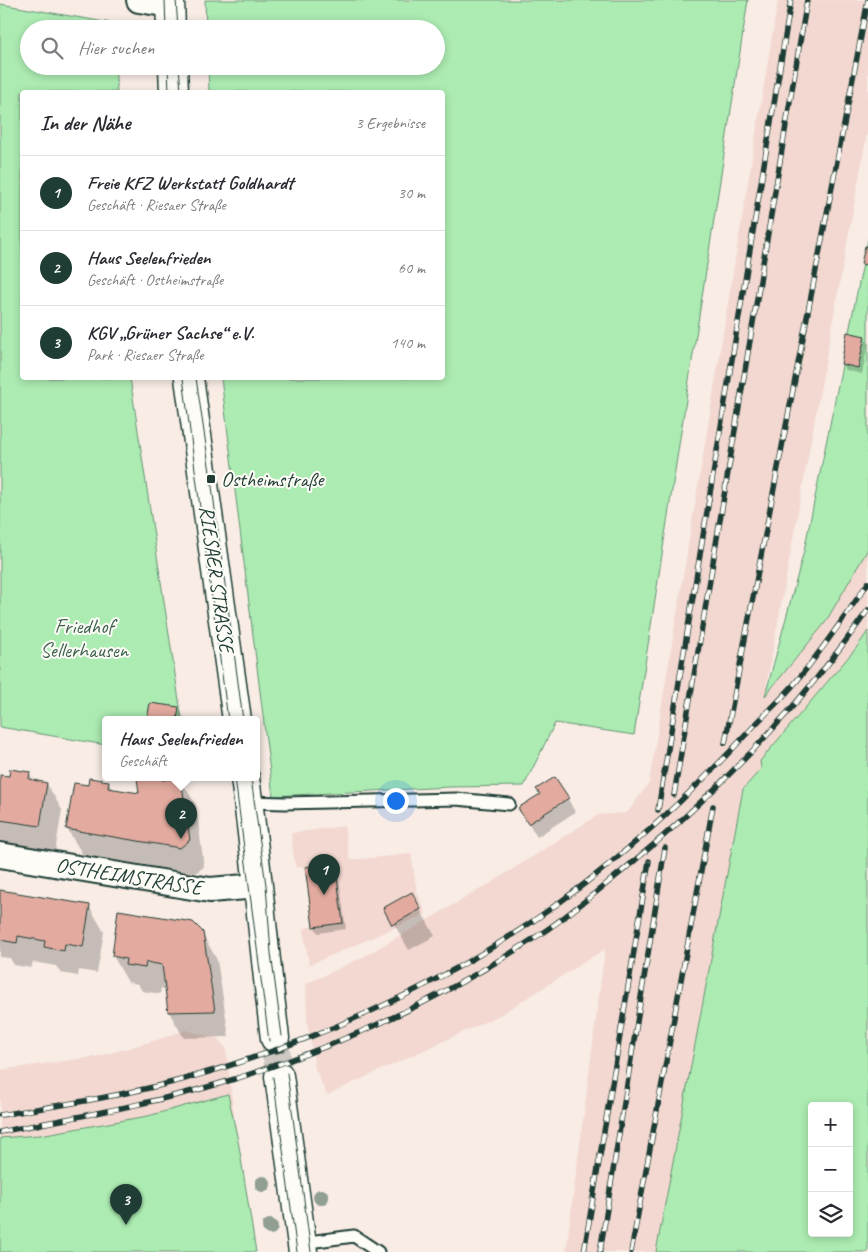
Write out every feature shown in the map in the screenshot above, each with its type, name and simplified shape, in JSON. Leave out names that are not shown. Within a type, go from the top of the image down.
[{"type":"main road","points":[[173,75],[174,90]]},
{"type":"main road","name":"RIESAER STRASSE","points":[[189,380],[236,716]]},
{"type":"main road","points":[[247,790],[264,954],[275,1038]]},
{"type":"main road","points":[[280,1076],[302,1247]]},
{"type":"street","points":[[139,0],[171,11]]},
{"type":"street","name":"OSTHEIMSTRASSE","points":[[0,855],[210,890],[258,886]]},
{"type":"lane","points":[[247,790],[285,803],[456,799],[510,804]]},
{"type":"lane","points":[[302,1247],[354,1236],[378,1252]]},
{"type":"shaded area","points":[[778,0],[868,0],[868,128],[766,687],[868,477],[868,771],[743,789],[656,1252],[566,1252],[605,949],[500,1015],[327,1095],[315,1069],[307,1020],[306,984],[365,956],[491,883],[598,815],[627,813],[649,783]]},
{"type":"shaded area","points":[[344,826],[350,860],[411,854],[417,892],[426,914],[309,965],[303,929],[313,926],[305,867],[295,867],[291,833]]},
{"type":"shaded area","points":[[186,1030],[217,1038],[226,1048],[239,1146],[0,1170],[0,1070],[100,1056]]},
{"type":"green space","points":[[205,0],[748,0],[634,735],[555,723],[524,786],[450,787],[273,796],[221,380],[445,380],[445,90],[209,90],[208,75],[445,75],[445,20],[206,20]]},
{"type":"green space","name":"Friedhof Sellerhausen","points":[[0,4],[93,20],[20,20],[20,75],[116,75],[117,90],[20,90],[20,380],[130,380],[181,716],[102,716],[102,744],[0,727]]},
{"type":"green space","points":[[868,239],[868,549],[825,623],[765,696],[804,551]]},
{"type":"green space","points":[[868,631],[868,1252],[656,1252],[743,789],[761,769],[760,761],[857,647]]},
{"type":"green space","points":[[228,1094],[239,1146],[256,1252],[0,1252],[0,1138],[40,1135],[148,1116]]},
{"type":"building","points":[[865,246],[868,247],[868,265],[861,264]]},
{"type":"building","points":[[847,332],[865,336],[858,368],[841,364]]},
{"type":"building","points":[[150,703],[179,707],[178,716],[148,716]]},
{"type":"building","points":[[10,769],[30,772],[29,779],[47,783],[40,826],[0,820],[0,775],[9,776]]},
{"type":"building","points":[[555,777],[569,798],[528,824],[518,808],[540,794],[536,789]]},
{"type":"building","points":[[89,778],[109,781],[108,788],[139,793],[137,781],[181,781],[190,840],[180,848],[66,829],[74,783],[88,785]]},
{"type":"building","points":[[335,863],[343,923],[313,927],[305,867]]},
{"type":"building","points":[[0,890],[90,905],[83,947],[65,944],[64,951],[44,947],[45,941],[18,936],[17,943],[0,940]]},
{"type":"building","points":[[412,892],[421,909],[392,925],[383,908]]},
{"type":"building","points":[[118,910],[193,922],[203,932],[215,1011],[168,1012],[162,965],[146,962],[145,968],[125,965],[126,959],[112,956]]},
{"type":"tunnel","points":[[275,1038],[279,1076]]},
{"type":"tram line","points":[[165,0],[166,20]]},
{"type":"tram line","points":[[176,0],[177,20]]},
{"type":"tram line","points":[[168,75],[169,90]]},
{"type":"tram line","points":[[180,75],[181,90]]},
{"type":"tram line","points":[[183,380],[227,716]]},
{"type":"tram line","points":[[196,380],[242,716]]},
{"type":"tram line","points":[[235,781],[269,1041]]},
{"type":"tram line","points":[[251,781],[266,885],[271,953],[282,1036]]},
{"type":"tram line","points":[[287,1073],[311,1252]]},
{"type":"tram line","points":[[273,1077],[297,1252]]},
{"type":"railway","points":[[658,810],[791,0]]},
{"type":"railway","points":[[674,795],[807,0]]},
{"type":"railway","points":[[725,743],[868,0]]},
{"type":"railway","points":[[0,1115],[91,1100],[159,1086],[274,1051],[365,1014],[410,993],[496,945],[536,919],[594,876],[677,805],[795,684],[868,583]]},
{"type":"railway","points":[[0,1132],[170,1097],[267,1069],[308,1054],[389,1019],[428,1000],[505,957],[552,926],[592,896],[655,843],[722,782],[754,750],[813,682],[868,610]]},
{"type":"railway","points":[[631,1252],[713,806]]},
{"type":"railway","points":[[600,1252],[665,848]]},
{"type":"railway","points":[[584,1252],[649,861]]},
{"type":"place","name":"Ostheimstraße","points":[[211,479]]},
{"type":"place","name":"Haus Seelenfrieden","points":[[181,839]]},
{"type":"place","name":"Freie KFZ Werkstatt Goldhardt","points":[[324,895]]},
{"type":"place","name":"KGV „Grüner Sachse“ e.V.","points":[[126,1225]]}]
